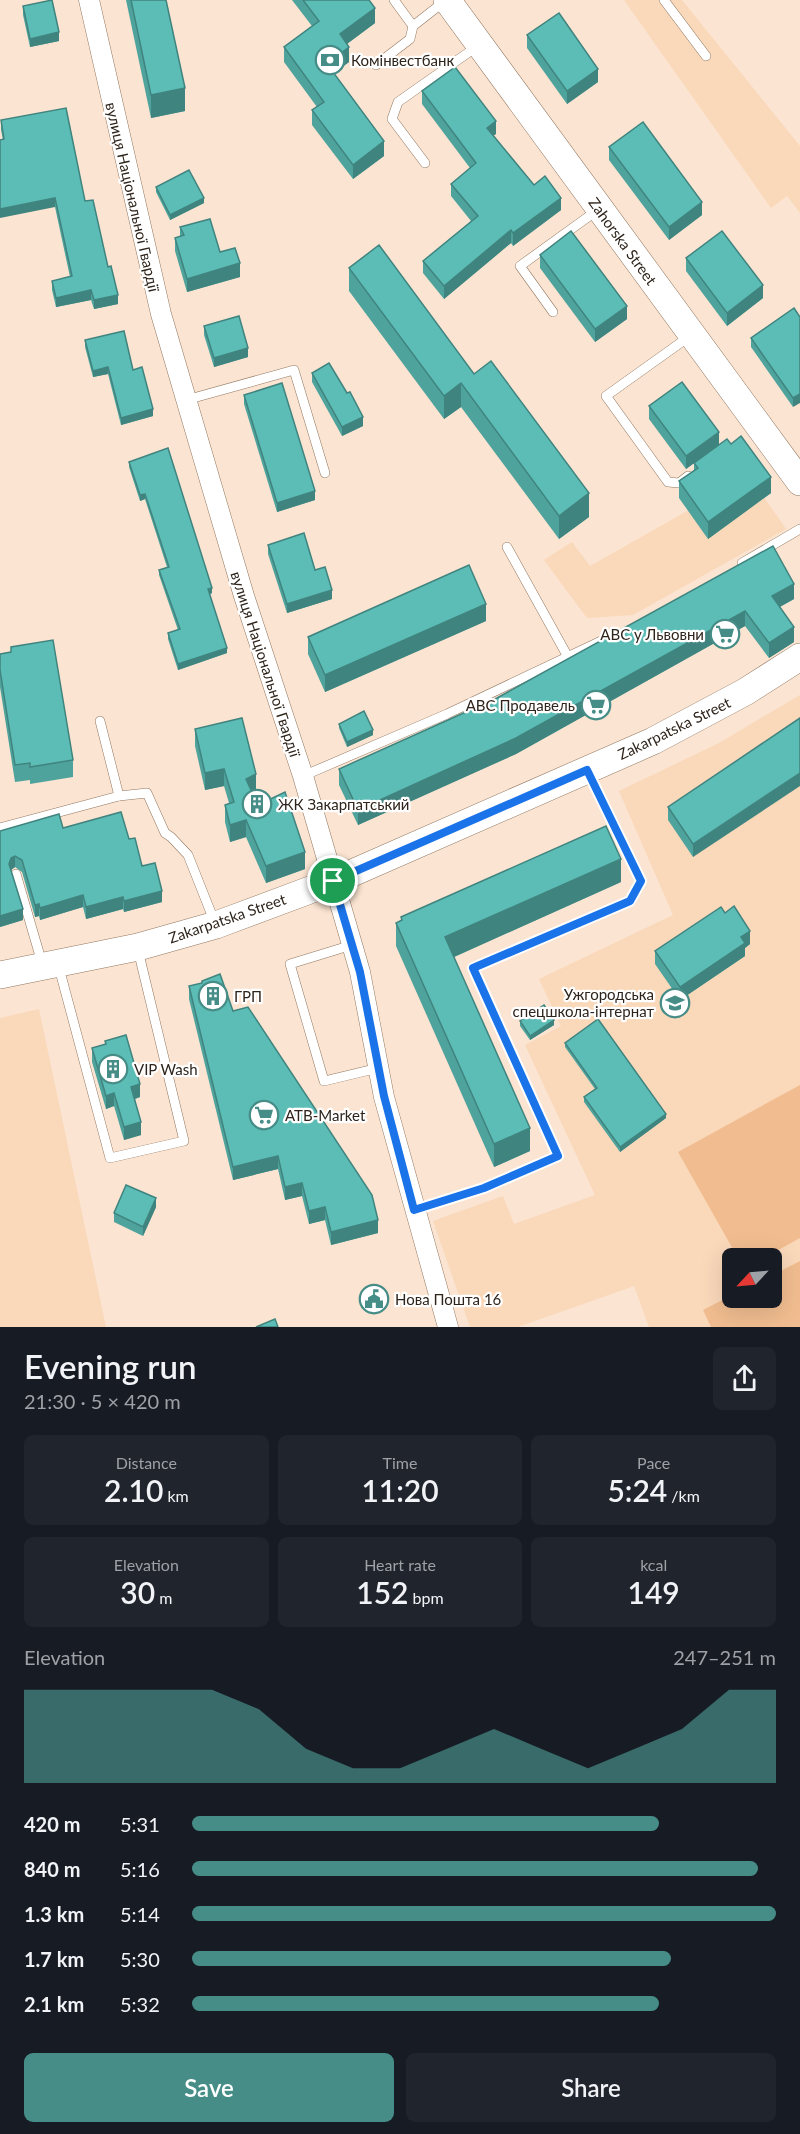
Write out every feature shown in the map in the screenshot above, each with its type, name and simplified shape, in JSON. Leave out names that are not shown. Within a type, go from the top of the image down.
[{"type":"street","name":"вулиця Національної Гвардії","points":[[88,0],[161,314],[243,596],[303,776],[360,972],[378,1068],[414,1210],[448,1327]]},
{"type":"street","name":"Zahorska Street","points":[[447,0],[692,335],[753,428],[800,482]]},
{"type":"street","name":"Zakarpatska Street","points":[[0,975],[138,947],[216,925],[333,881],[653,741],[745,692],[800,657]]},
{"type":"lane","points":[[394,0],[413,26]]},
{"type":"lane","points":[[376,65],[410,39],[413,26],[447,0]]},
{"type":"lane","points":[[664,0],[706,56]]},
{"type":"lane","points":[[424,163],[392,119],[398,102],[479,45]]},
{"type":"lane","points":[[554,312],[520,266],[600,209]]},
{"type":"lane","points":[[692,335],[606,396],[668,482],[679,483],[696,470]]},
{"type":"lane","points":[[186,400],[294,370],[325,473]]},
{"type":"lane","points":[[729,571],[800,529]]},
{"type":"lane","points":[[507,547],[568,657]]},
{"type":"lane","points":[[303,776],[447,714],[609,638]]},
{"type":"lane","points":[[100,721],[119,796]]},
{"type":"lane","points":[[414,1210],[484,1188],[558,1156],[473,968],[630,901],[641,881],[587,770]]},
{"type":"lane","points":[[0,828],[119,796],[147,793],[165,833],[188,855],[216,925]]},
{"type":"lane","points":[[16,874],[51,965],[110,1158],[184,1141],[138,947]]},
{"type":"lane","points":[[352,945],[290,964],[324,1081],[378,1068]]},
{"type":"shaded area","points":[[624,0],[682,0],[800,146],[800,213],[787,196],[771,208]]},
{"type":"shaded area","points":[[749,476],[786,529],[633,615],[587,618],[544,560],[572,542],[590,566]]},
{"type":"shaded area","name":"Ужгородська спецшкола-інтернат","points":[[800,695],[800,1327],[649,1327],[634,1286],[518,1327],[470,1327],[433,1221],[503,1196],[514,1224],[595,1195],[525,1045],[561,1026],[539,979],[673,915],[619,791],[719,743]]},
{"type":"shaded area","points":[[39,1009],[106,1327],[0,1327],[0,1018]]},
{"type":"shaded area","points":[[800,1085],[800,1238],[782,1248],[732,1248],[678,1152]]},
{"type":"shaded area","points":[[800,1261],[800,1327],[711,1327],[703,1310],[722,1300],[722,1308],[782,1308],[782,1270]]},
{"type":"building","points":[[52,0],[59,32],[30,39],[23,6]]},
{"type":"building","points":[[131,0],[166,0],[185,88],[151,95]]},
{"type":"building","points":[[303,0],[369,0],[375,8],[340,34],[349,47],[327,64],[384,141],[353,165],[312,110],[324,102],[284,47],[319,21]]},
{"type":"building","points":[[559,13],[598,69],[567,91],[527,35]]},
{"type":"building","points":[[455,67],[496,121],[487,128],[534,185],[545,176],[561,198],[513,233],[511,230],[444,286],[423,261],[478,216],[451,184],[476,163],[422,91]]},
{"type":"building","points":[[66,108],[85,201],[93,200],[108,267],[111,266],[118,295],[94,300],[91,290],[56,298],[52,281],[72,276],[55,198],[0,209],[0,140],[4,139],[1,120]]},
{"type":"building","points":[[643,122],[702,202],[669,227],[609,147]]},
{"type":"building","points":[[189,170],[204,198],[170,215],[156,187]]},
{"type":"building","points":[[210,219],[220,252],[235,248],[240,263],[187,279],[175,238],[184,235],[180,227]]},
{"type":"building","points":[[571,231],[627,306],[595,329],[540,255]]},
{"type":"building","points":[[722,231],[763,285],[727,313],[686,258]]},
{"type":"building","points":[[379,245],[474,374],[491,361],[589,493],[559,516],[461,383],[444,396],[349,268]]},
{"type":"building","points":[[794,308],[800,317],[800,394],[793,398],[751,338]]},
{"type":"building","points":[[239,316],[248,348],[214,358],[204,326]]},
{"type":"building","points":[[124,331],[133,370],[142,367],[153,409],[121,418],[108,367],[93,371],[85,340]]},
{"type":"building","points":[[329,363],[347,393],[350,392],[363,417],[342,427],[312,373]]},
{"type":"building","points":[[682,382],[719,432],[686,456],[649,406]]},
{"type":"building","points":[[282,383],[315,491],[277,503],[244,395]]},
{"type":"building","points":[[741,436],[771,477],[708,522],[679,481],[698,468],[694,463],[727,439],[731,444]]},
{"type":"building","points":[[168,448],[212,588],[208,589],[227,648],[178,664],[168,633],[180,629],[159,570],[169,567],[145,494],[140,495],[129,462]]},
{"type":"building","points":[[304,533],[315,570],[325,567],[332,590],[287,604],[268,545]]},
{"type":"building","points":[[773,546],[794,584],[772,596],[794,627],[769,643],[745,611],[516,738],[358,810],[339,769],[497,698]]},
{"type":"building","points":[[469,565],[486,604],[325,675],[308,637]]},
{"type":"building","points":[[53,640],[73,760],[30,767],[30,763],[15,765],[0,670],[0,654],[11,652],[11,647]]},
{"type":"building","points":[[364,711],[373,730],[347,742],[339,724]]},
{"type":"building","points":[[242,718],[256,774],[246,779],[258,805],[285,792],[305,852],[266,866],[246,820],[230,825],[225,805],[234,802],[224,769],[205,773],[195,729]]},
{"type":"building","points":[[800,718],[800,773],[693,844],[668,807]]},
{"type":"building","points":[[121,812],[129,839],[135,838],[142,866],[155,863],[162,891],[124,901],[123,897],[86,907],[83,895],[40,908],[39,904],[35,905],[22,860],[15,856],[11,858],[9,864],[23,909],[0,916],[0,831],[59,814],[63,828]]},
{"type":"building","points":[[606,826],[621,859],[445,937],[530,1128],[494,1144],[396,923],[402,920],[401,917]]},
{"type":"building","points":[[734,906],[750,931],[741,937],[745,943],[680,987],[655,951],[721,907],[725,913]]},
{"type":"building","name":"ATB-Market","points":[[220,974],[233,1011],[248,1007],[372,1195],[378,1220],[331,1232],[325,1207],[309,1211],[302,1183],[285,1187],[278,1156],[233,1167],[189,986],[202,983]]},
{"type":"building","points":[[544,1005],[554,1020],[530,1036],[520,1021]]},
{"type":"building","points":[[598,1019],[666,1114],[620,1147],[584,1097],[597,1088],[565,1043]]},
{"type":"building","name":"VIP Wash","points":[[126,1035],[140,1084],[131,1087],[141,1122],[124,1127],[114,1093],[106,1096],[92,1048],[106,1044],[105,1041]]},
{"type":"building","points":[[126,1185],[156,1198],[143,1227],[114,1213]]},
{"type":"building","points":[[275,1319],[278,1327],[256,1327]]},
{"type":"place","name":"Комінвестбанк","points":[[330,60]]},
{"type":"place","name":"ABC у Львовни","points":[[725,634]]},
{"type":"place","name":"ABC Продавель","points":[[596,705]]},
{"type":"place","name":"ЖК Закарпатський","points":[[257,804]]},
{"type":"place","name":"ГРП","points":[[213,996]]},
{"type":"place","name":"Ужгородська спецшкола-інтернат","points":[[675,1003]]},
{"type":"place","name":"VIP Wash","points":[[113,1069]]},
{"type":"place","name":"ATB-Market","points":[[264,1115]]},
{"type":"place","name":"Нова Пошта 16","points":[[374,1299]]},
{"type":"route","points":[[587,770],[641,881],[630,901],[473,968],[558,1156],[484,1188],[414,1210],[384,1096],[360,972],[333,881],[587,770]]}]
